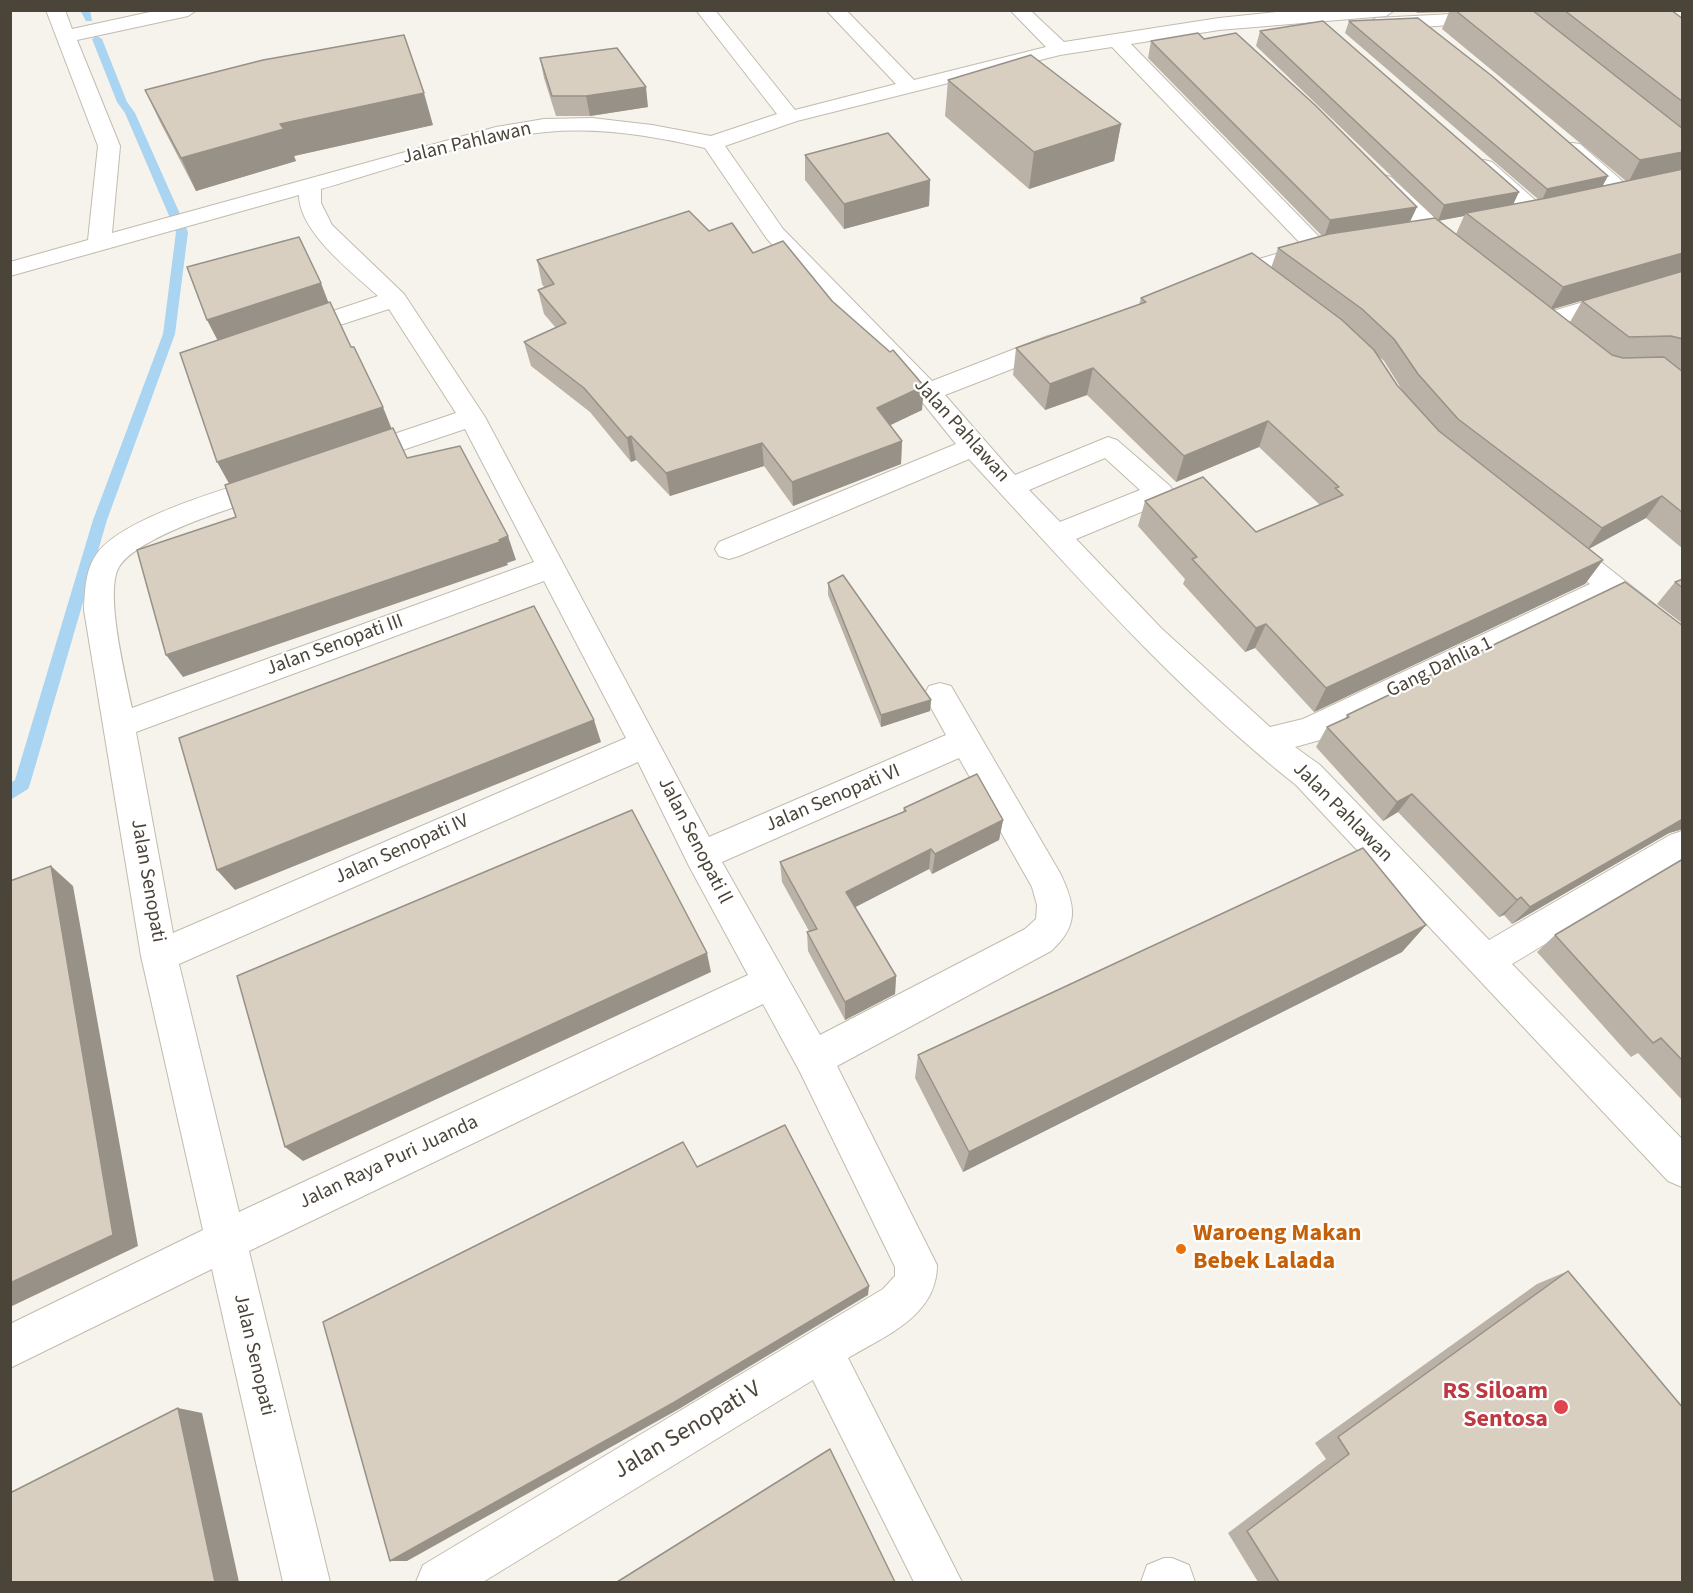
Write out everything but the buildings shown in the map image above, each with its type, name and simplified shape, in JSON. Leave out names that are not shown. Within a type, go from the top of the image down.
[{"type":"street","points":[[55,10],[109,146],[99,246]]},
{"type":"street","points":[[67,36],[188,10]]},
{"type":"street","points":[[705,10],[790,117]]},
{"type":"street","points":[[835,10],[910,87]]},
{"type":"street","points":[[1019,10],[1060,49]]},
{"type":"street","points":[[712,143],[790,117],[1060,49],[1237,42],[1386,10]]},
{"type":"street","points":[[1123,47],[1322,22],[1506,17]]},
{"type":"street","points":[[1417,21],[1443,42]]},
{"type":"street","points":[[1123,47],[1330,246],[1247,267],[1203,285]]},
{"type":"street","name":"Jalan Pahlawan","points":[[10,269],[99,246],[310,184],[496,133],[550,125],[655,130],[712,143],[775,234],[927,392],[973,447],[1151,636],[1264,741],[1308,775],[1683,1167]]},
{"type":"street","points":[[1558,137],[1620,192]]},
{"type":"street","points":[[1466,152],[1535,212]]},
{"type":"street","points":[[1366,166],[1476,264]]},
{"type":"street","points":[[310,184],[310,203],[322,227],[334,242],[395,299],[472,417]]},
{"type":"street","points":[[1247,267],[1275,289]]},
{"type":"street","points":[[1547,320],[1683,280]]},
{"type":"street","points":[[275,338],[395,299]]},
{"type":"street","points":[[927,392],[1082,332]]},
{"type":"street","name":"Jalan Senopati","points":[[306,1582],[159,956],[99,610],[102,577],[106,561],[120,547],[161,527],[225,501],[472,417]]},
{"type":"street","name":"Jalan Senopati ll","points":[[472,417],[645,744],[701,856],[769,983],[813,1059],[916,1265]]},
{"type":"street","points":[[1011,487],[1108,446],[1160,493],[1057,535]]},
{"type":"street","points":[[729,549],[973,447]]},
{"type":"street","points":[[1539,528],[1683,642]]},
{"type":"street","name":"Jalan Senopati III","points":[[120,725],[550,568]]},
{"type":"street","name":"Gang Dahlia 1","points":[[1264,741],[1309,731],[1613,586]]},
{"type":"street","points":[[813,1059],[1038,940],[1054,926],[1054,905],[1048,884],[940,695]]},
{"type":"street","name":"Jalan Senopati VI","points":[[701,856],[965,741]]},
{"type":"street","name":"Jalan Senopati IV","points":[[159,956],[645,744]]},
{"type":"street","points":[[1486,960],[1683,845]]},
{"type":"street","name":"Jalan Raya Puri Juanda","points":[[10,1347],[226,1240],[769,983]]},
{"type":"street","name":"Jalan Senopati V","points":[[440,1582],[898,1304],[910,1292],[917,1278],[916,1265]]},
{"type":"street","points":[[821,1350],[939,1582]]},
{"type":"street","points":[[1164,1582],[1172,1582]]},
{"type":"waterway","points":[[85,10],[89,19]]},
{"type":"waterway","points":[[10,793],[22,784],[100,520],[169,334],[182,232],[130,113],[122,102],[97,39]]},
{"type":"place","name":"Waroeng Makan Bebek Lalada","points":[[1181,1249]]},
{"type":"place","name":"RS Siloam Sentosa","points":[[1561,1407]]}]
